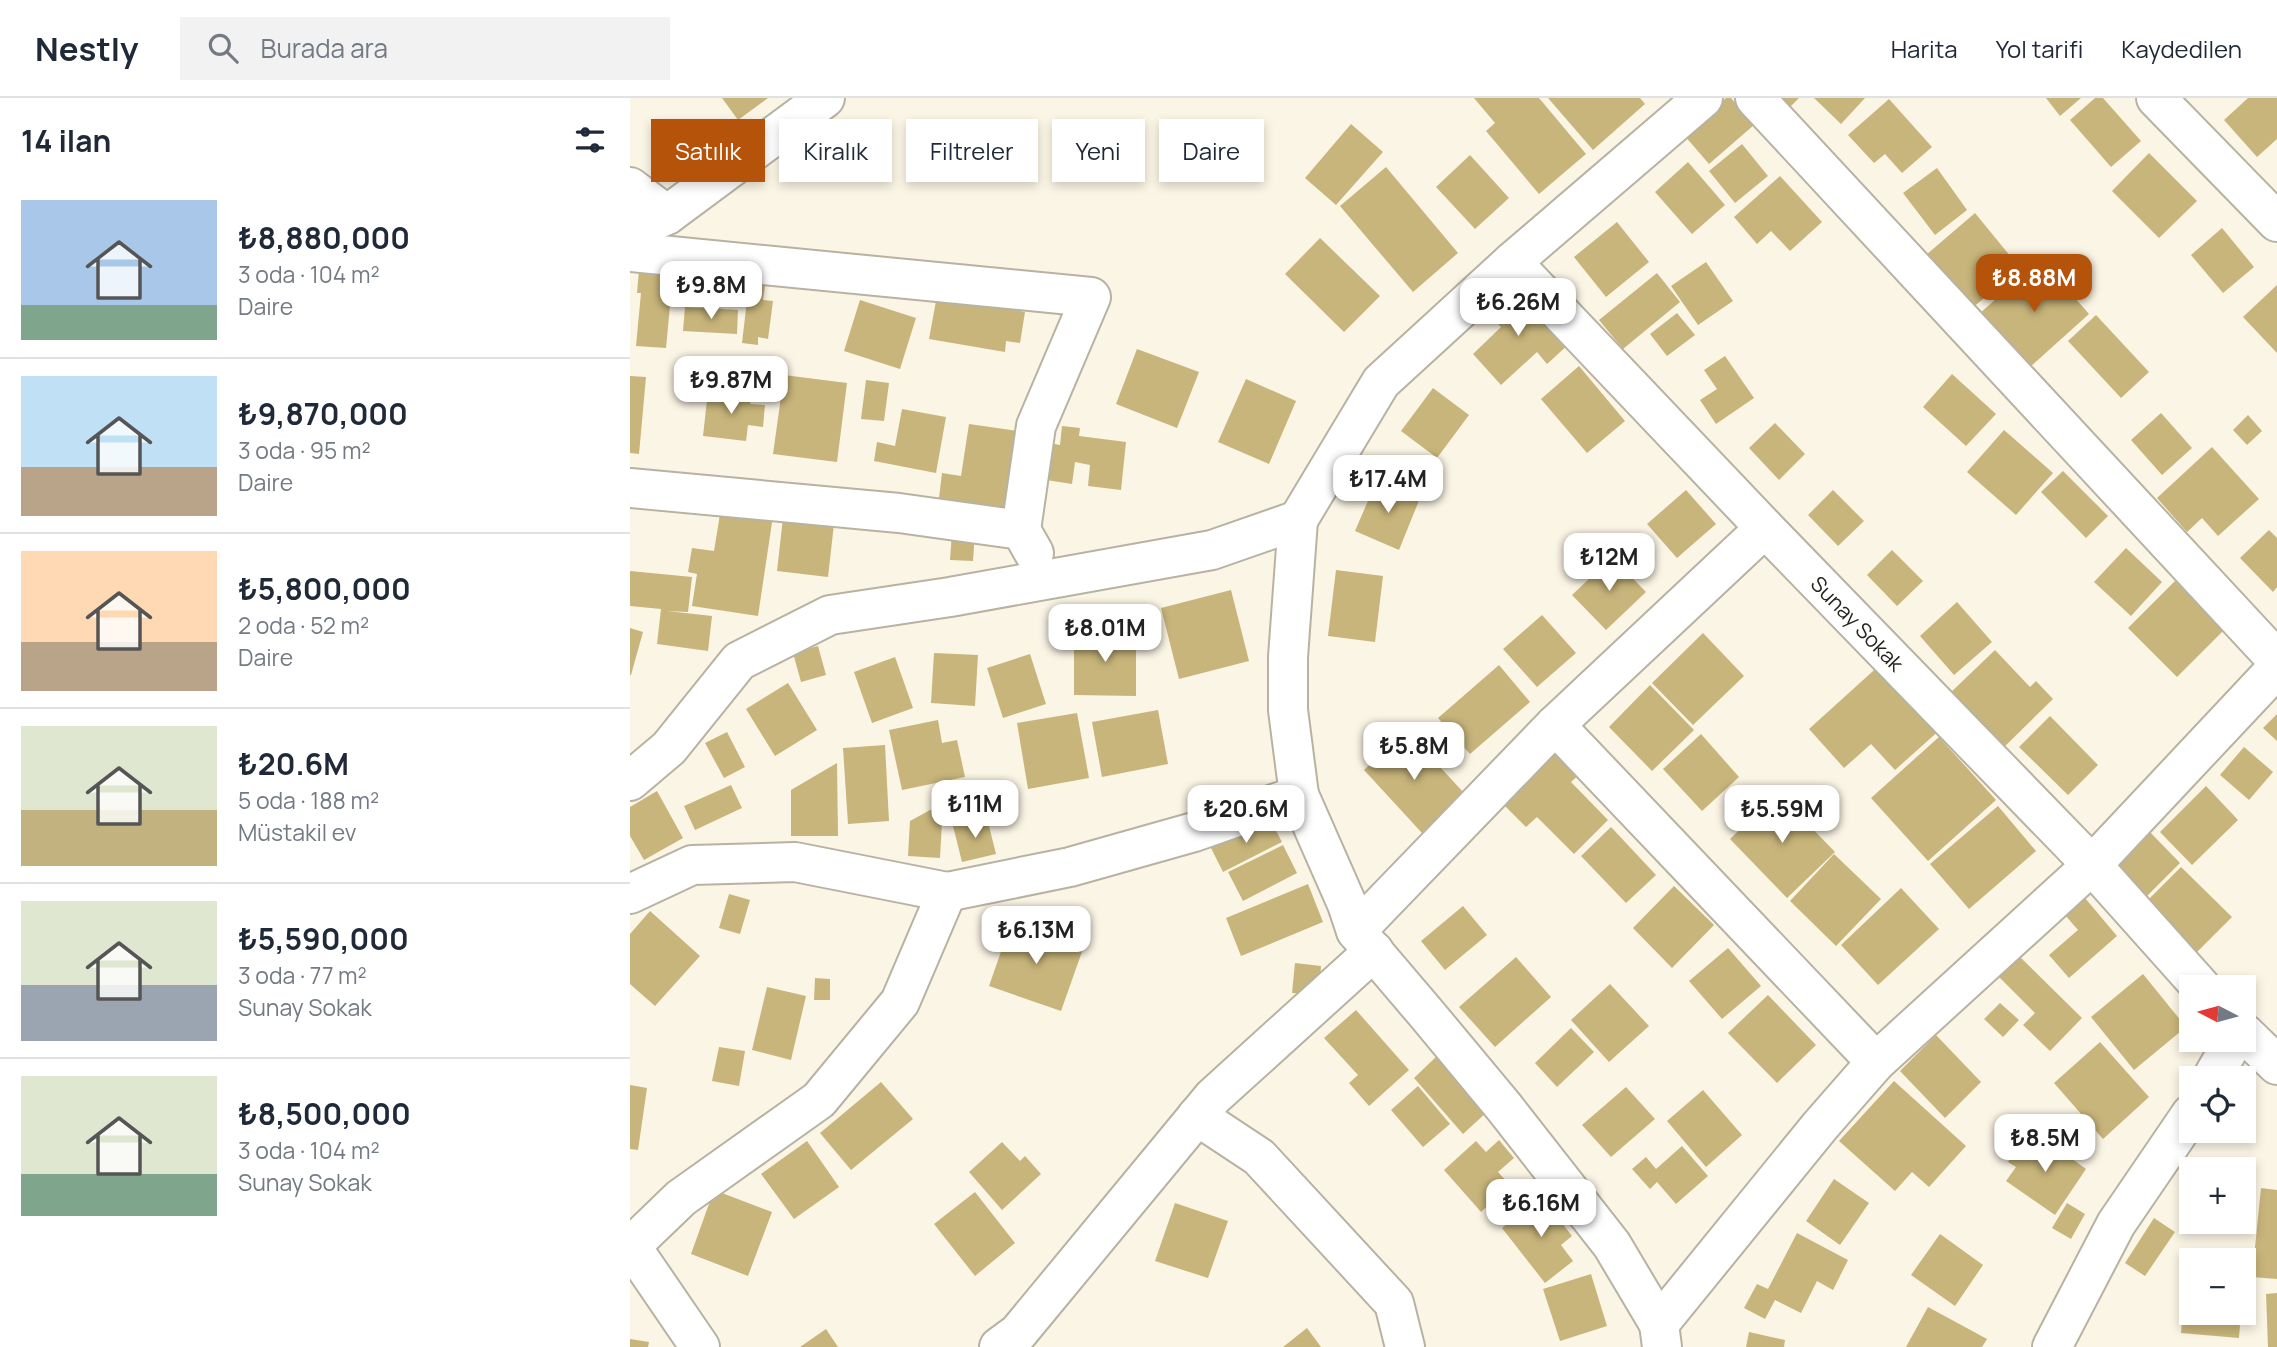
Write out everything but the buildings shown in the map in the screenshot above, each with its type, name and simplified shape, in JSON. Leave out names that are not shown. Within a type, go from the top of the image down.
[{"type":"street","points":[[630,230],[667,215],[824,98]]},
{"type":"street","points":[[1703,98],[1513,261],[1381,382],[1298,520],[1288,657],[1287,710],[1299,795],[1365,941],[1504,1107],[1612,1245],[1660,1335],[1820,1126],[1876,1062],[2092,865],[2277,667]]},
{"type":"street","points":[[1755,98],[2277,660]]},
{"type":"street","points":[[2156,98],[2277,222]]},
{"type":"street","points":[[630,187],[667,215]]},
{"type":"street","points":[[630,252],[1091,297],[1036,426],[1021,530],[1048,580]]},
{"type":"street","name":"Sunay Sokak","points":[[1513,261],[1766,528],[2092,865],[2190,975]]},
{"type":"street","points":[[630,488],[899,513],[1021,530]]},
{"type":"street","points":[[630,781],[669,748],[740,661],[830,615],[1212,550],[1298,520]]},
{"type":"street","points":[[999,1347],[1018,1333],[1213,1097],[1365,941],[1555,725],[1766,528]]},
{"type":"street","points":[[1555,725],[1876,1062]]},
{"type":"street","points":[[630,894],[692,865],[795,862],[947,892],[1070,867],[1194,832],[1299,795]]},
{"type":"street","points":[[700,1347],[630,1247],[681,1198],[819,1100],[900,1002],[947,892]]},
{"type":"street","points":[[2256,1045],[2277,1065]]},
{"type":"street","points":[[1197,1116],[1259,1157],[1394,1303],[1405,1347]]},
{"type":"street","points":[[2052,1347],[2116,1224],[2179,1132]]}]
